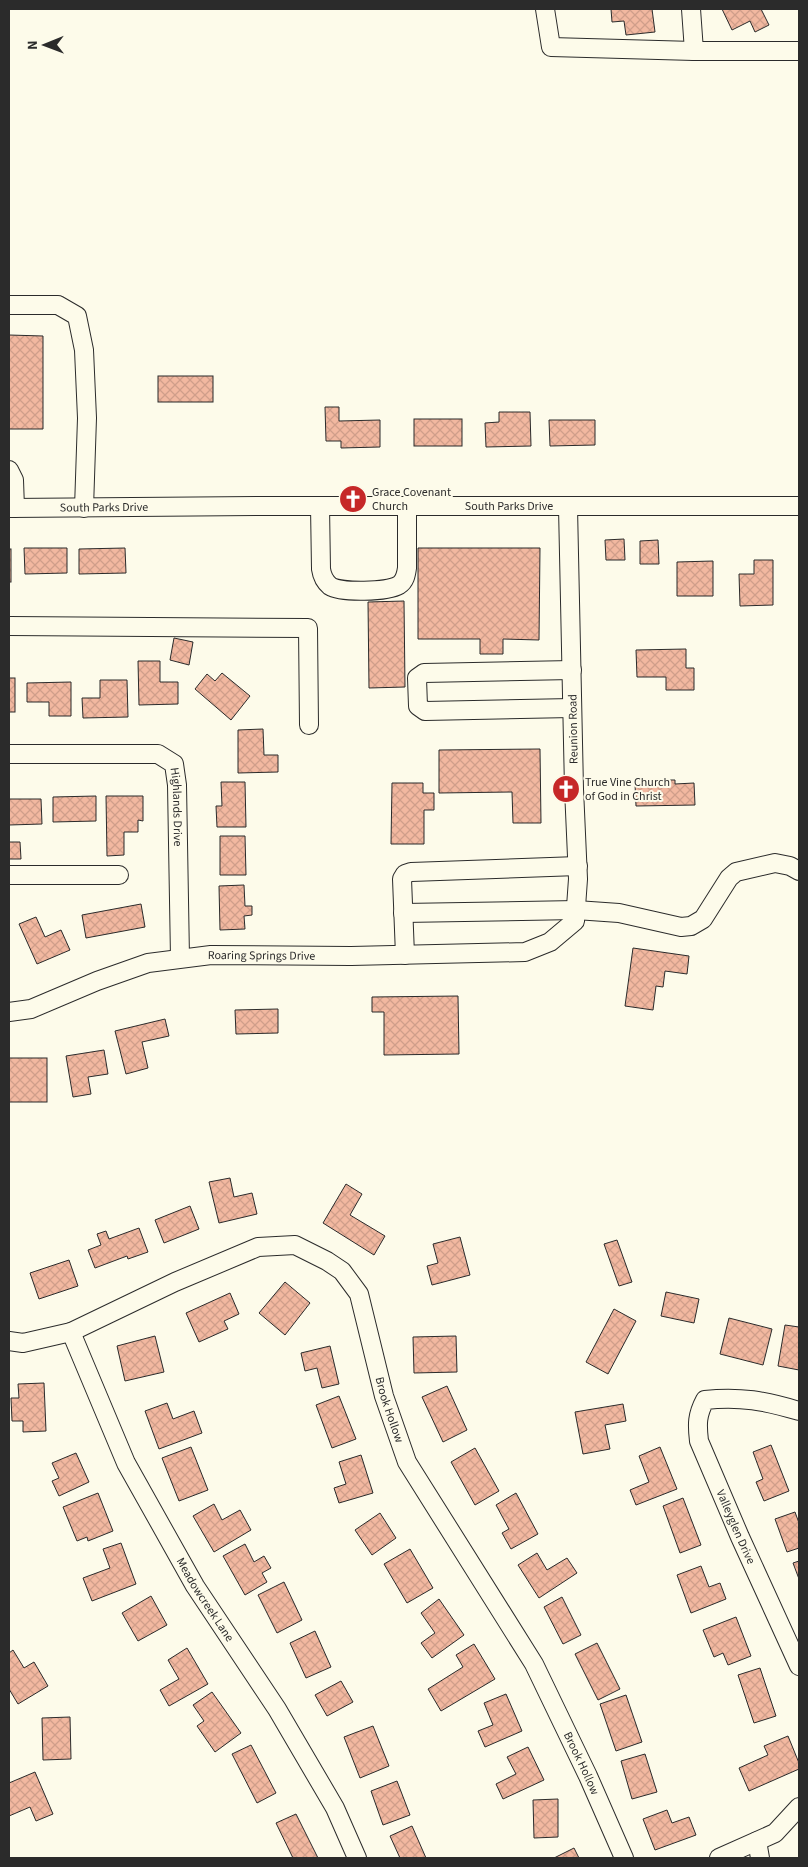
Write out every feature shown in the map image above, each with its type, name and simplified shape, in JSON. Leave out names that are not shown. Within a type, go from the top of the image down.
[{"type":"street","points":[[545,9],[551,47],[694,51],[799,51]]},
{"type":"street","points":[[691,9],[694,51]]},
{"type":"street","points":[[9,305],[58,305],[76,316],[85,360],[87,418],[84,508]]},
{"type":"street","points":[[9,470],[14,480],[12,508]]},
{"type":"street","points":[[320,506],[321,569],[323,578],[335,589],[345,590],[385,590],[400,584],[405,578],[407,568],[407,506]]},
{"type":"street","name":"South Parks Drive","points":[[12,508],[799,506]]},
{"type":"street","name":"Reunion Road","points":[[524,952],[550,942],[575,922],[578,866],[574,789],[568,507]]},
{"type":"street","points":[[9,626],[308,628],[309,725]]},
{"type":"street","points":[[572,670],[424,673],[417,678],[418,706],[425,711],[572,708]]},
{"type":"street","name":"Highlands Drive","points":[[9,754],[158,754],[174,764],[177,785],[180,958]]},
{"type":"street","points":[[403,913],[576,910],[619,914],[681,927],[691,926],[703,919],[729,878],[736,872],[775,863],[790,866],[799,871]]},
{"type":"street","points":[[405,955],[402,879],[405,874],[411,872],[578,866]]},
{"type":"street","points":[[9,875],[119,875]]},
{"type":"street","name":"Roaring Springs Drive","points":[[9,1012],[30,1009],[97,981],[148,963],[180,958],[211,955],[405,955],[524,952]]},
{"type":"street","name":"Brook Hollow","points":[[9,1341],[23,1343],[72,1332],[175,1282],[258,1247],[295,1245],[342,1271],[359,1294],[384,1396],[407,1462],[534,1664],[588,1776],[624,1858]]},
{"type":"street","name":"Meadowcreek Lane","points":[[72,1332],[126,1463],[195,1586],[277,1709],[335,1808],[357,1858]]},
{"type":"street","name":"Valleyglen Drive","points":[[799,1411],[765,1401],[722,1398],[706,1400],[699,1410],[697,1425],[699,1442],[740,1538],[799,1666]]},
{"type":"street","points":[[719,1858],[775,1833],[799,1807]]},
{"type":"street","points":[[757,1841],[760,1858]]},
{"type":"building","points":[[611,9],[652,9],[655,32],[626,35],[624,21],[612,22]]},
{"type":"building","points":[[722,9],[761,9],[769,25],[755,32],[750,21],[732,30]]},
{"type":"building","points":[[9,335],[43,336],[43,429],[9,429]]},
{"type":"building","points":[[158,376],[213,376],[213,402],[158,402]]},
{"type":"building","points":[[325,407],[339,407],[339,421],[380,420],[380,447],[341,448],[341,441],[326,441]]},
{"type":"building","points":[[499,412],[530,412],[531,446],[486,447],[485,423],[499,422]]},
{"type":"building","points":[[414,419],[462,419],[462,446],[414,446]]},
{"type":"building","points":[[549,420],[595,420],[595,445],[550,446]]},
{"type":"building","points":[[624,539],[625,560],[606,560],[605,540]]},
{"type":"building","points":[[658,540],[659,564],[640,564],[640,541]]},
{"type":"building","points":[[24,548],[67,548],[67,573],[25,574]]},
{"type":"building","points":[[125,548],[126,573],[79,574],[79,549]]},
{"type":"building","points":[[418,548],[540,548],[539,640],[503,639],[503,654],[480,654],[480,639],[418,639]]},
{"type":"building","points":[[9,549],[11,549],[11,582],[9,582]]},
{"type":"building","points":[[754,560],[773,560],[773,605],[740,606],[739,574],[754,574]]},
{"type":"building","points":[[713,561],[713,596],[677,596],[677,562]]},
{"type":"building","points":[[404,601],[405,687],[369,688],[368,602]]},
{"type":"building","points":[[174,638],[193,642],[189,665],[170,660]]},
{"type":"building","points":[[686,649],[686,668],[694,668],[694,690],[666,690],[666,677],[637,677],[636,650]]},
{"type":"building","points":[[138,661],[160,661],[160,682],[178,682],[178,704],[139,705]]},
{"type":"building","points":[[222,673],[250,696],[231,720],[195,689],[207,674],[215,681]]},
{"type":"building","points":[[9,678],[15,678],[15,712],[9,712]]},
{"type":"building","points":[[100,680],[127,680],[128,717],[83,718],[82,698],[100,698]]},
{"type":"building","points":[[71,682],[71,716],[49,716],[49,702],[27,702],[27,683]]},
{"type":"building","points":[[263,729],[264,755],[278,755],[278,772],[238,773],[238,730]]},
{"type":"building","points":[[540,749],[541,823],[513,823],[512,792],[439,793],[439,750]]},
{"type":"building","points":[[654,780],[675,780],[675,784],[694,783],[695,805],[636,806],[635,784],[654,784]]},
{"type":"building","points":[[221,782],[245,782],[246,827],[217,827],[216,806],[222,806]]},
{"type":"building","points":[[392,783],[423,783],[423,793],[434,793],[434,810],[424,810],[424,844],[391,844]]},
{"type":"building","points":[[96,796],[96,821],[53,822],[53,797]]},
{"type":"building","points":[[106,796],[143,796],[143,821],[138,820],[138,832],[124,832],[124,855],[107,856]]},
{"type":"building","points":[[9,799],[41,799],[42,824],[9,825]]},
{"type":"building","points":[[220,836],[245,836],[246,875],[220,875]]},
{"type":"building","points":[[9,842],[20,842],[21,859],[9,859]]},
{"type":"building","points":[[244,885],[245,906],[252,906],[252,915],[244,916],[245,929],[220,930],[219,886]]},
{"type":"building","points":[[141,904],[145,927],[86,938],[82,915]]},
{"type":"building","points":[[36,917],[45,937],[61,930],[70,950],[37,964],[19,924]]},
{"type":"building","points":[[633,948],[689,956],[687,974],[665,971],[663,987],[656,986],[653,1010],[625,1006]]},
{"type":"building","points":[[458,996],[459,1054],[384,1055],[384,1012],[372,1012],[372,997]]},
{"type":"building","points":[[278,1009],[278,1033],[236,1034],[235,1010]]},
{"type":"building","points":[[165,1019],[169,1036],[142,1042],[148,1068],[126,1074],[115,1031]]},
{"type":"building","points":[[104,1050],[108,1074],[88,1077],[91,1094],[73,1097],[66,1056]]},
{"type":"building","points":[[9,1058],[47,1058],[47,1102],[9,1102]]},
{"type":"building","points":[[230,1178],[234,1197],[252,1193],[257,1214],[219,1223],[209,1182]]},
{"type":"building","points":[[346,1184],[362,1194],[350,1215],[385,1236],[374,1255],[323,1223]]},
{"type":"building","points":[[190,1206],[199,1229],[164,1243],[155,1220]]},
{"type":"building","points":[[139,1228],[148,1252],[128,1259],[127,1256],[95,1268],[88,1250],[101,1245],[97,1234],[106,1231],[109,1239]]},
{"type":"building","points":[[460,1237],[470,1275],[432,1285],[427,1266],[438,1263],[433,1244]]},
{"type":"building","points":[[617,1240],[632,1282],[619,1286],[604,1244]]},
{"type":"building","points":[[69,1260],[78,1286],[39,1299],[30,1273]]},
{"type":"building","points":[[285,1282],[310,1303],[285,1335],[259,1313]]},
{"type":"building","points":[[666,1292],[699,1299],[694,1323],[661,1316]]},
{"type":"building","points":[[230,1293],[239,1314],[224,1321],[228,1329],[199,1342],[186,1313]]},
{"type":"building","points":[[614,1309],[636,1321],[608,1374],[586,1362]]},
{"type":"building","points":[[729,1318],[772,1329],[763,1365],[720,1354]]},
{"type":"building","points":[[785,1325],[799,1327],[799,1370],[778,1366]]},
{"type":"building","points":[[155,1336],[164,1372],[125,1381],[117,1346]]},
{"type":"building","points":[[456,1336],[457,1372],[414,1373],[413,1337]]},
{"type":"building","points":[[330,1346],[339,1384],[322,1388],[317,1368],[305,1371],[301,1353]]},
{"type":"building","points":[[44,1383],[46,1431],[23,1432],[23,1421],[12,1421],[11,1398],[19,1398],[18,1384]]},
{"type":"building","points":[[447,1386],[467,1430],[443,1442],[422,1397]]},
{"type":"building","points":[[339,1396],[356,1439],[332,1448],[316,1405]]},
{"type":"building","points":[[167,1403],[173,1419],[194,1411],[202,1433],[159,1449],[145,1411]]},
{"type":"building","points":[[623,1404],[626,1421],[605,1425],[610,1449],[583,1454],[575,1412]]},
{"type":"building","points":[[771,1445],[789,1491],[764,1501],[756,1482],[763,1479],[753,1452]]},
{"type":"building","points":[[191,1447],[208,1490],[179,1501],[162,1458]]},
{"type":"building","points":[[660,1447],[677,1489],[636,1505],[630,1490],[649,1482],[639,1456]]},
{"type":"building","points":[[475,1448],[499,1491],[475,1505],[451,1462]]},
{"type":"building","points":[[76,1453],[89,1482],[59,1496],[52,1481],[59,1478],[52,1463]]},
{"type":"building","points":[[361,1455],[373,1493],[339,1503],[334,1488],[346,1484],[339,1462]]},
{"type":"building","points":[[98,1493],[113,1531],[88,1541],[87,1537],[77,1541],[63,1507]]},
{"type":"building","points":[[516,1493],[538,1534],[511,1549],[502,1533],[509,1529],[496,1505]]},
{"type":"building","points":[[683,1498],[701,1545],[680,1553],[663,1506]]},
{"type":"building","points":[[214,1504],[222,1520],[240,1510],[251,1530],[214,1552],[193,1516]]},
{"type":"building","points":[[795,1512],[799,1523],[799,1548],[787,1552],[775,1519]]},
{"type":"building","points":[[380,1513],[396,1538],[372,1555],[355,1530]]},
{"type":"building","points":[[121,1543],[136,1584],[92,1601],[83,1578],[110,1568],[103,1549]]},
{"type":"building","points":[[245,1544],[254,1562],[264,1556],[271,1568],[262,1573],[267,1582],[245,1595],[223,1556]]},
{"type":"building","points":[[410,1549],[433,1588],[407,1603],[384,1564]]},
{"type":"building","points":[[537,1553],[547,1570],[567,1558],[577,1573],[539,1598],[518,1565]]},
{"type":"building","points":[[799,1561],[799,1579],[793,1563]]},
{"type":"building","points":[[701,1566],[709,1587],[720,1583],[726,1599],[691,1613],[677,1575]]},
{"type":"building","points":[[284,1582],[302,1620],[277,1633],[258,1595]]},
{"type":"building","points":[[151,1596],[167,1625],[138,1641],[122,1613]]},
{"type":"building","points":[[562,1597],[581,1635],[563,1644],[544,1607]]},
{"type":"building","points":[[439,1599],[464,1635],[432,1658],[421,1643],[435,1633],[421,1613]]},
{"type":"building","points":[[736,1617],[751,1656],[728,1665],[723,1653],[714,1657],[703,1630]]},
{"type":"building","points":[[315,1631],[331,1667],[306,1678],[290,1643]]},
{"type":"building","points":[[597,1643],[620,1689],[598,1700],[575,1654]]},
{"type":"building","points":[[474,1644],[495,1679],[441,1711],[428,1689],[463,1667],[456,1655]]},
{"type":"building","points":[[187,1648],[208,1684],[169,1706],[160,1690],[179,1679],[168,1660]]},
{"type":"building","points":[[13,1650],[24,1668],[34,1662],[48,1686],[18,1704],[9,1689],[9,1653]]},
{"type":"building","points":[[760,1668],[776,1716],[754,1723],[738,1675]]},
{"type":"building","points":[[341,1681],[353,1702],[327,1716],[315,1695]]},
{"type":"building","points":[[212,1692],[241,1733],[215,1752],[197,1726],[204,1721],[193,1705]]},
{"type":"building","points":[[506,1694],[522,1731],[485,1747],[478,1731],[493,1725],[484,1703]]},
{"type":"building","points":[[626,1695],[642,1742],[616,1751],[600,1704]]},
{"type":"building","points":[[70,1717],[71,1759],[43,1760],[42,1718]]},
{"type":"building","points":[[373,1726],[389,1766],[360,1778],[344,1737]]},
{"type":"building","points":[[788,1736],[799,1763],[799,1769],[749,1791],[739,1768],[768,1755],[764,1746]]},
{"type":"building","points":[[251,1745],[276,1793],[257,1803],[232,1754]]},
{"type":"building","points":[[528,1747],[544,1780],[503,1799],[496,1784],[516,1774],[507,1757]]},
{"type":"building","points":[[645,1754],[657,1792],[632,1799],[621,1761]]},
{"type":"building","points":[[35,1772],[53,1814],[36,1821],[30,1807],[9,1816],[9,1783]]},
{"type":"building","points":[[397,1781],[410,1815],[383,1825],[371,1791]]},
{"type":"building","points":[[558,1799],[558,1837],[534,1838],[533,1800]]},
{"type":"building","points":[[667,1810],[672,1823],[689,1817],[696,1835],[655,1850],[643,1819]]},
{"type":"building","points":[[296,1814],[318,1858],[293,1858],[276,1823]]},
{"type":"building","points":[[412,1826],[426,1858],[400,1858],[390,1836]]},
{"type":"building","points":[[574,1848],[579,1858],[554,1858]]},
{"type":"place","name":"Grace Covenant Church","points":[[353,499]]},
{"type":"place","name":"True Vine Church of God in Christ","points":[[566,789]]}]
